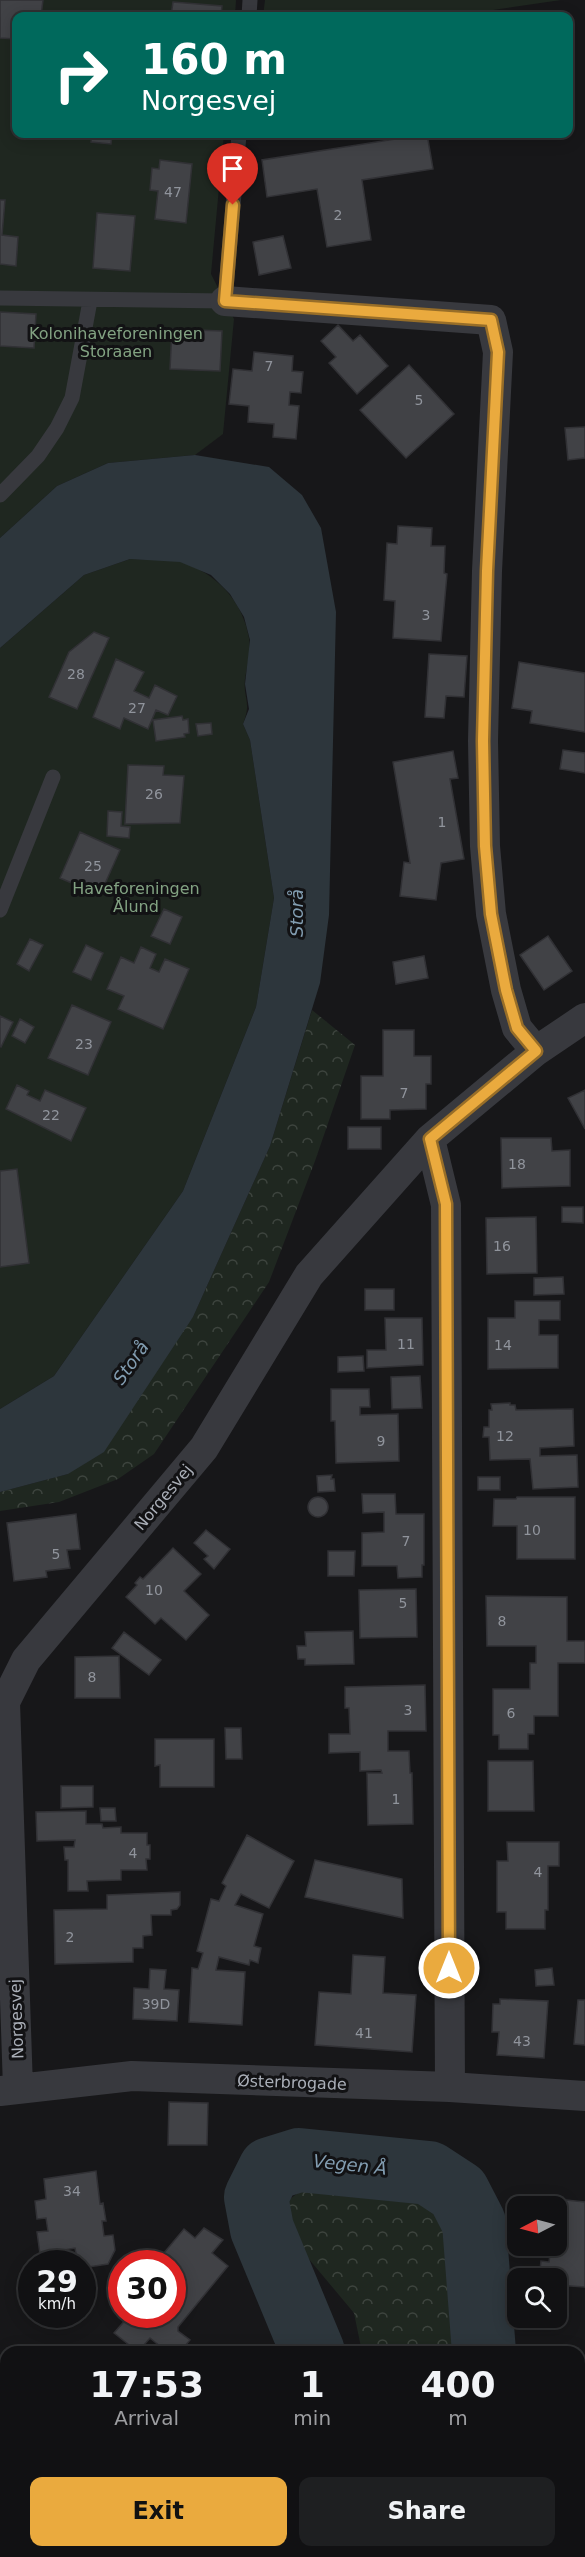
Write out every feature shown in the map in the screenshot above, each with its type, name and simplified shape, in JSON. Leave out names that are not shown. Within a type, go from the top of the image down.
[{"type":"street","points":[[225,301],[491,320],[498,352],[486,583],[483,741],[485,846],[491,914],[506,990],[517,1028],[536,1051]]},
{"type":"street","name":"Norgesvej","points":[[9,2090],[3,1702],[26,1660],[204,1448],[309,1275],[430,1139],[536,1051],[585,1018]]},
{"type":"street","points":[[430,1139],[446,1204],[450,2087]]},
{"type":"street","name":"Østerbrogade","points":[[9,2090],[132,2076],[450,2087],[585,2096]]},
{"type":"lane","points":[[0,298],[225,301],[239,138]]},
{"type":"lane","points":[[0,495],[38,456],[57,428],[72,398],[90,301]]},
{"type":"lane","points":[[0,910],[53,777]]},
{"type":"green space","name":"Kolonihaveforeningen Storaaen","points":[[0,0],[236,0],[235,12],[12,12],[12,138],[224,138],[211,274],[234,319],[223,434],[195,455],[108,463],[57,486],[0,538]]},
{"type":"green space","points":[[265,0],[561,0],[480,12],[264,12]]},
{"type":"green space","name":"Haveforeningen Ålund","points":[[130,559],[169,560],[194,567],[206,573],[226,590],[241,612],[249,638],[245,679],[247,710],[243,724],[250,740],[274,898],[256,1007],[183,1191],[54,1376],[0,1409],[0,648],[84,575]]},
{"type":"green space","points":[[312,1010],[355,1045],[315,1161],[269,1282],[154,1454],[118,1479],[59,1502],[0,1511],[0,1492],[68,1474],[193,1317],[270,1146]]},
{"type":"green space","points":[[306,2187],[419,2191],[454,2229],[465,2346],[361,2346],[354,2313],[283,2228],[286,2202]]},
{"type":"water","name":"Storå","points":[[195,455],[269,467],[302,495],[321,528],[336,612],[329,915],[320,983],[270,1146],[193,1317],[104,1452],[68,1474],[0,1492],[0,1409],[54,1376],[183,1191],[256,1007],[274,898],[250,740],[243,724],[249,709],[245,684],[250,640],[244,617],[230,594],[211,575],[180,562],[130,559],[84,575],[0,648],[0,538],[57,486],[108,463]]},
{"type":"building","points":[[0,0],[43,0],[42,12],[12,12],[12,39],[0,38]]},
{"type":"building","points":[[173,2],[222,6],[221,12],[172,12]]},
{"type":"building","points":[[92,138],[112,138],[111,144],[91,142]]},
{"type":"building","points":[[402,138],[428,138],[433,169],[362,180],[371,240],[327,247],[317,189],[267,197],[262,160]]},
{"type":"building","points":[[160,160],[192,164],[186,223],[155,219],[158,191],[150,190],[152,168],[159,169]]},
{"type":"building","points":[[0,200],[5,200],[2,235],[18,237],[16,266],[0,264]]},
{"type":"building","points":[[97,213],[135,216],[130,271],[93,268]]},
{"type":"building","points":[[283,236],[291,268],[259,275],[253,242]]},
{"type":"building","points":[[0,312],[36,314],[34,348],[0,346]]},
{"type":"building","points":[[338,325],[353,341],[360,335],[388,366],[357,394],[329,363],[336,357],[321,341]]},
{"type":"building","points":[[172,329],[222,331],[220,371],[170,369]]},
{"type":"building","points":[[254,352],[293,356],[292,371],[303,372],[301,393],[290,392],[289,405],[299,406],[296,439],[273,437],[274,424],[248,422],[249,406],[229,404],[233,369],[252,371]]},
{"type":"building","points":[[409,365],[454,414],[406,458],[360,410]]},
{"type":"building","points":[[585,427],[585,458],[568,460],[565,428]]},
{"type":"building","points":[[398,526],[432,528],[431,546],[445,546],[444,573],[447,574],[441,641],[393,638],[395,601],[384,600],[387,543],[397,544]]},
{"type":"building","points":[[94,632],[109,638],[77,709],[49,697],[69,652]]},
{"type":"building","points":[[429,654],[467,656],[464,697],[446,696],[444,718],[425,717]]},
{"type":"building","points":[[116,659],[144,672],[134,691],[149,698],[155,685],[177,696],[168,715],[156,710],[148,729],[124,718],[120,729],[93,717]]},
{"type":"building","points":[[519,662],[585,673],[585,732],[530,723],[532,711],[512,708]]},
{"type":"building","points":[[182,716],[183,720],[188,719],[189,733],[184,734],[185,737],[156,741],[153,720]]},
{"type":"building","points":[[211,723],[212,734],[198,736],[196,724]]},
{"type":"building","points":[[563,750],[585,753],[585,773],[560,769]]},
{"type":"building","points":[[453,751],[458,778],[450,779],[464,859],[441,863],[436,900],[400,896],[404,862],[410,863],[393,762]]},
{"type":"building","points":[[128,765],[164,766],[163,775],[184,776],[180,823],[125,824]]},
{"type":"building","points":[[108,811],[122,812],[121,826],[130,827],[129,838],[107,836]]},
{"type":"building","points":[[80,832],[120,850],[100,895],[60,878]]},
{"type":"building","points":[[164,909],[182,917],[170,944],[151,936]]},
{"type":"building","points":[[548,936],[572,971],[544,990],[520,955]]},
{"type":"building","points":[[30,939],[43,945],[29,971],[17,964]]},
{"type":"building","points":[[86,945],[103,953],[91,980],[73,972]]},
{"type":"building","points":[[141,947],[156,954],[150,968],[159,972],[165,959],[189,969],[163,1029],[118,1009],[124,996],[107,989],[121,957],[134,963]]},
{"type":"building","points":[[424,956],[428,978],[396,984],[393,962]]},
{"type":"building","points":[[72,1005],[111,1022],[88,1075],[48,1058]]},
{"type":"building","points":[[0,1016],[13,1022],[1,1047],[0,1046]]},
{"type":"building","points":[[20,1019],[34,1027],[25,1043],[12,1036]]},
{"type":"building","points":[[383,1030],[414,1030],[414,1056],[431,1056],[431,1084],[426,1084],[426,1109],[390,1110],[390,1119],[361,1119],[361,1076],[383,1076]]},
{"type":"building","points":[[17,1085],[29,1091],[27,1095],[40,1101],[45,1090],[86,1108],[71,1141],[6,1109]]},
{"type":"building","points":[[585,1090],[585,1129],[568,1098]]},
{"type":"building","points":[[348,1127],[381,1127],[381,1149],[348,1149]]},
{"type":"building","points":[[501,1138],[551,1138],[552,1151],[570,1150],[570,1186],[502,1188]]},
{"type":"building","points":[[17,1169],[29,1263],[0,1267],[0,1171]]},
{"type":"building","points":[[562,1207],[583,1207],[583,1223],[562,1222]]},
{"type":"building","points":[[536,1217],[537,1273],[487,1274],[486,1218]]},
{"type":"building","points":[[563,1277],[564,1294],[534,1295],[534,1278]]},
{"type":"building","points":[[365,1289],[394,1289],[394,1310],[365,1310]]},
{"type":"building","points":[[515,1301],[560,1301],[560,1320],[539,1320],[539,1335],[558,1335],[558,1368],[488,1369],[488,1318],[515,1318]]},
{"type":"building","points":[[385,1318],[422,1318],[423,1365],[367,1368],[367,1350],[386,1350]]},
{"type":"building","points":[[363,1356],[364,1371],[338,1372],[338,1357]]},
{"type":"building","points":[[420,1376],[422,1408],[392,1409],[391,1377]]},
{"type":"building","points":[[331,1389],[369,1389],[370,1407],[360,1407],[360,1415],[398,1414],[399,1461],[336,1463],[335,1421],[331,1421]]},
{"type":"building","points":[[510,1403],[510,1405],[515,1405],[516,1410],[573,1409],[574,1446],[540,1448],[540,1456],[577,1455],[578,1487],[533,1489],[530,1459],[490,1460],[489,1437],[483,1437],[484,1427],[489,1427],[491,1404]]},
{"type":"building","points":[[332,1475],[335,1491],[318,1492],[317,1476]]},
{"type":"building","points":[[478,1477],[500,1477],[500,1490],[478,1490]]},
{"type":"building","points":[[362,1494],[395,1494],[396,1514],[424,1514],[422,1577],[398,1578],[397,1566],[362,1566],[362,1533],[384,1532],[384,1512],[363,1513]]},
{"type":"building","points":[[318,1497],[325,1500],[328,1507],[325,1514],[318,1517],[311,1514],[308,1507],[311,1500]]},
{"type":"building","points":[[517,1497],[575,1497],[575,1559],[517,1559],[517,1526],[493,1526],[494,1499],[516,1499]]},
{"type":"building","points":[[76,1514],[80,1549],[67,1550],[70,1568],[46,1571],[47,1577],[14,1581],[7,1523]]},
{"type":"building","points":[[206,1530],[230,1549],[214,1569],[204,1559],[208,1556],[194,1543]]},
{"type":"building","points":[[173,1548],[201,1574],[184,1591],[209,1615],[186,1640],[161,1618],[155,1624],[126,1597],[137,1585],[135,1583],[140,1577],[143,1579]]},
{"type":"building","points":[[328,1551],[355,1551],[354,1576],[328,1576]]},
{"type":"building","points":[[416,1589],[417,1637],[360,1638],[359,1590]]},
{"type":"building","points":[[486,1596],[567,1597],[567,1641],[585,1641],[585,1663],[558,1663],[558,1716],[534,1716],[534,1734],[528,1734],[528,1749],[499,1749],[499,1735],[493,1735],[493,1689],[530,1689],[530,1663],[536,1663],[536,1646],[487,1646]]},
{"type":"building","points":[[353,1631],[354,1664],[305,1665],[305,1659],[298,1659],[297,1646],[306,1646],[305,1632]]},
{"type":"building","points":[[124,1632],[161,1660],[149,1675],[112,1648]]},
{"type":"building","points":[[119,1656],[120,1698],[75,1698],[75,1657]]},
{"type":"building","points":[[425,1685],[426,1731],[388,1731],[388,1751],[409,1751],[413,1824],[368,1825],[367,1773],[382,1773],[381,1770],[360,1771],[360,1752],[329,1753],[329,1734],[350,1734],[349,1708],[345,1708],[345,1687]]},
{"type":"building","points":[[225,1728],[241,1728],[242,1759],[226,1759]]},
{"type":"building","points":[[155,1739],[214,1739],[214,1787],[160,1787],[160,1765],[155,1766]]},
{"type":"building","points":[[488,1761],[533,1761],[534,1811],[488,1811]]},
{"type":"building","points":[[61,1786],[93,1786],[93,1807],[61,1808]]},
{"type":"building","points":[[100,1808],[115,1808],[116,1821],[101,1821]]},
{"type":"building","points":[[86,1811],[86,1824],[102,1824],[103,1828],[121,1827],[121,1833],[147,1833],[150,1859],[146,1859],[147,1870],[121,1870],[121,1880],[87,1881],[88,1891],[68,1891],[68,1860],[65,1860],[64,1847],[74,1847],[75,1840],[37,1841],[36,1812]]},
{"type":"building","points":[[247,1835],[294,1861],[269,1908],[241,1894],[235,1905],[263,1914],[254,1946],[261,1948],[258,1963],[250,1960],[249,1965],[219,1957],[216,1970],[245,1972],[242,2025],[189,2022],[192,1968],[198,1969],[203,1953],[197,1951],[211,1899],[219,1901],[226,1886],[222,1883]]},
{"type":"building","points":[[507,1842],[559,1842],[559,1866],[548,1866],[548,1910],[545,1910],[545,1929],[506,1929],[506,1912],[497,1912],[497,1861],[508,1861]]},
{"type":"building","points":[[315,1860],[402,1879],[403,1918],[305,1897]]},
{"type":"building","points":[[180,1892],[180,1905],[177,1909],[171,1910],[171,1915],[151,1915],[152,1935],[143,1936],[143,1948],[133,1948],[133,1962],[55,1964],[54,1910],[107,1909],[107,1895]]},
{"type":"building","points":[[353,1955],[385,1957],[383,1993],[416,1995],[412,2052],[315,2045],[319,1992],[351,1994]]},
{"type":"building","points":[[552,1968],[554,1985],[536,1986],[535,1970]]},
{"type":"building","points":[[150,1969],[166,1970],[164,1989],[179,1990],[177,2021],[133,2019],[134,1988],[149,1989]]},
{"type":"building","points":[[500,1999],[548,2001],[544,2058],[497,2055],[499,2032],[492,2032],[493,2004],[500,2004]]},
{"type":"building","points":[[578,2000],[585,2000],[585,2045],[574,2044]]},
{"type":"building","points":[[169,2102],[208,2103],[207,2145],[168,2145]]},
{"type":"building","points":[[96,2171],[100,2204],[103,2203],[106,2221],[102,2221],[104,2236],[113,2235],[115,2250],[108,2250],[108,2264],[96,2266],[96,2250],[75,2250],[75,2248],[39,2250],[37,2232],[48,2231],[46,2218],[37,2219],[35,2201],[46,2199],[44,2179]]},
{"type":"building","points":[[567,2200],[585,2202],[585,2287],[567,2286],[567,2268],[540,2268],[541,2261],[549,2262],[550,2256],[567,2256]]},
{"type":"building","points":[[204,2228],[223,2240],[212,2253],[228,2266],[186,2317],[186,2250],[166,2250],[184,2229],[195,2238]]},
{"type":"building","points":[[118,2328],[178,2328],[178,2331],[190,2340],[185,2346],[160,2346],[150,2338],[143,2346],[130,2346],[114,2333]]},
{"type":"waterway","name":"Vegen Å","points":[[311,2346],[262,2229],[256,2197],[270,2169],[299,2160],[429,2173],[458,2192],[474,2223],[484,2346]]},
{"type":"route","points":[[233,205],[225,301],[491,320],[498,352],[487,571],[483,741],[485,846],[491,914],[506,990],[517,1028],[536,1051],[430,1139],[446,1204],[449,1968]]}]
